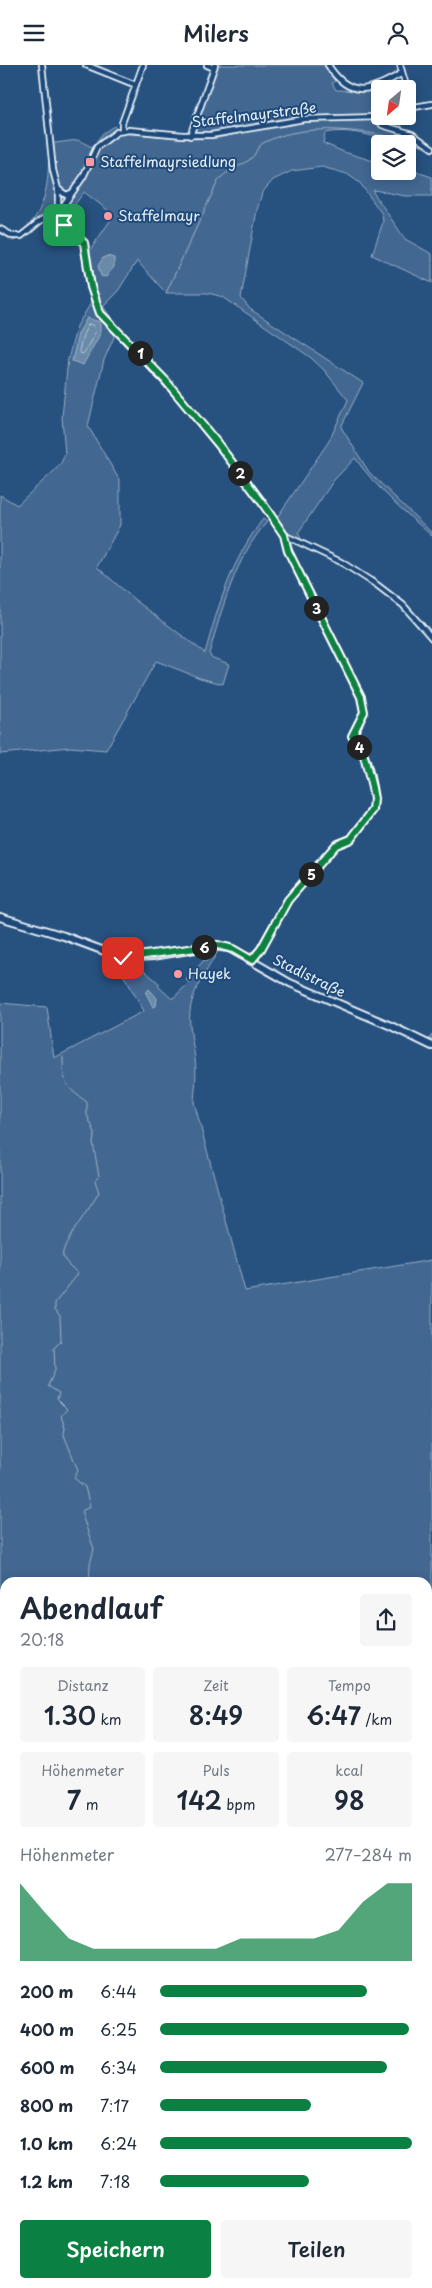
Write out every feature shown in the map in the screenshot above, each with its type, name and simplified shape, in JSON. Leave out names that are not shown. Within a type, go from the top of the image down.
[{"type":"street","points":[[42,65],[53,170],[58,189],[55,210],[60,222],[84,243],[91,287],[100,313],[180,398],[245,478],[284,535],[288,551],[361,697],[364,712],[352,736],[364,756],[372,788],[373,810],[351,839],[336,845],[288,900],[261,949],[252,960]]},
{"type":"street","points":[[86,65],[136,85]]},
{"type":"street","points":[[0,229],[13,235],[21,236],[66,202],[83,177],[97,147],[112,134],[122,130],[122,123],[143,65]]},
{"type":"street","points":[[190,135],[214,66],[207,65]]},
{"type":"street","points":[[328,65],[337,79],[362,89],[380,87],[402,73]]},
{"type":"street","points":[[400,65],[404,80]]},
{"type":"street","points":[[416,107],[432,104]]},
{"type":"street","name":"Staffelmayrstraße","points":[[122,130],[211,135],[304,119],[371,115]]},
{"type":"street","name":"Staffelmayrstraße","points":[[382,125],[412,134],[432,148]]},
{"type":"street","points":[[58,189],[66,195],[72,192]]},
{"type":"street","points":[[284,535],[341,562],[377,585],[402,605],[432,638]]},
{"type":"street","name":"Stadlstraße","points":[[0,917],[64,936],[123,958],[218,945],[233,949],[290,983],[391,1026],[432,1046]]},
{"type":"shaded area","points":[[214,65],[324,65],[335,81],[332,83],[336,90],[371,91],[371,125],[401,125],[402,129],[410,129],[414,135],[371,136],[349,132],[325,133],[323,143],[371,160],[371,180],[416,180],[416,172],[432,177],[432,196],[405,196],[374,190],[373,192],[405,239],[432,254],[432,283],[372,255],[383,222],[382,214],[360,183],[347,174],[322,167],[292,171],[273,180],[262,193],[257,210],[241,298],[250,309],[363,383],[341,427],[369,472],[432,533],[432,536],[381,490],[355,458],[334,480],[298,533],[303,542],[287,533],[276,519],[329,441],[348,400],[324,370],[310,357],[223,297],[208,293],[166,293],[137,261],[118,291],[103,306],[118,328],[104,360],[88,426],[120,481],[120,525],[97,567],[135,600],[205,653],[227,583],[252,534],[263,519],[267,522],[246,551],[231,585],[209,654],[213,658],[229,664],[223,684],[200,678],[156,661],[106,750],[70,747],[0,754],[0,495],[17,505],[55,470],[65,454],[62,417],[68,359],[77,326],[91,303],[84,247],[90,250],[114,215],[84,192],[64,219],[48,219],[41,223],[31,234],[23,238],[13,241],[0,233],[0,225],[12,232],[19,233],[36,216],[45,193],[47,181],[48,144],[78,140],[92,147],[103,133],[114,126],[120,133],[192,139],[218,138],[290,122],[281,119],[219,131],[196,133],[194,130],[218,67]]},
{"type":"shaded area","points":[[372,577],[401,599],[432,632],[432,635],[410,610],[371,579]]},
{"type":"shaded area","points":[[340,840],[338,848],[284,910],[259,956],[260,963],[281,976],[427,1041],[432,1035],[432,1050],[388,1027],[302,992],[227,950],[219,949],[199,983],[191,1005],[190,1025],[196,1070],[194,1102],[245,1291],[432,1260],[432,1577],[0,1577],[0,1003],[47,1007],[54,1058],[144,1011],[114,961],[88,948],[137,960],[138,965],[160,984],[158,986],[172,999],[189,983],[186,980],[204,960],[206,962],[216,943],[229,945],[249,954],[260,945],[282,906]]},
{"type":"water","points":[[107,256],[114,258],[114,267],[106,277],[101,276],[98,266],[103,258]]},
{"type":"water","points":[[87,318],[100,322],[100,334],[83,365],[72,361],[78,334]]},
{"type":"water","points":[[149,989],[157,998],[156,1006],[153,1007],[146,993]]},
{"type":"waterway","points":[[166,293],[218,181],[225,174],[251,158],[263,143],[280,136],[318,130],[338,130],[382,135]]},
{"type":"waterway","points":[[63,1057],[67,1084],[87,1102],[87,1115],[95,1133],[93,1143],[99,1176],[95,1181],[99,1192],[71,1235],[63,1251],[66,1262],[78,1274],[55,1303],[55,1309],[60,1316],[61,1341],[54,1348],[55,1370],[48,1386],[59,1393],[57,1399],[67,1409],[61,1416],[65,1428],[64,1435],[78,1470],[74,1478],[85,1487],[90,1507],[83,1510],[82,1515],[94,1549],[89,1577]]},
{"type":"place","name":"Staffelmayrsiedlung","points":[[90,162]]},
{"type":"place","name":"Staffelmayr","points":[[108,216]]},
{"type":"place","name":"Hayek","points":[[178,974]]},
{"type":"route","points":[[64,225],[78,235],[86,247],[93,297],[100,313],[180,398],[245,478],[284,535],[288,551],[295,566],[361,697],[364,712],[352,734],[352,739],[363,753],[374,799],[373,810],[351,839],[336,845],[288,900],[261,949],[252,960],[233,949],[218,945],[153,956],[123,958]]}]
